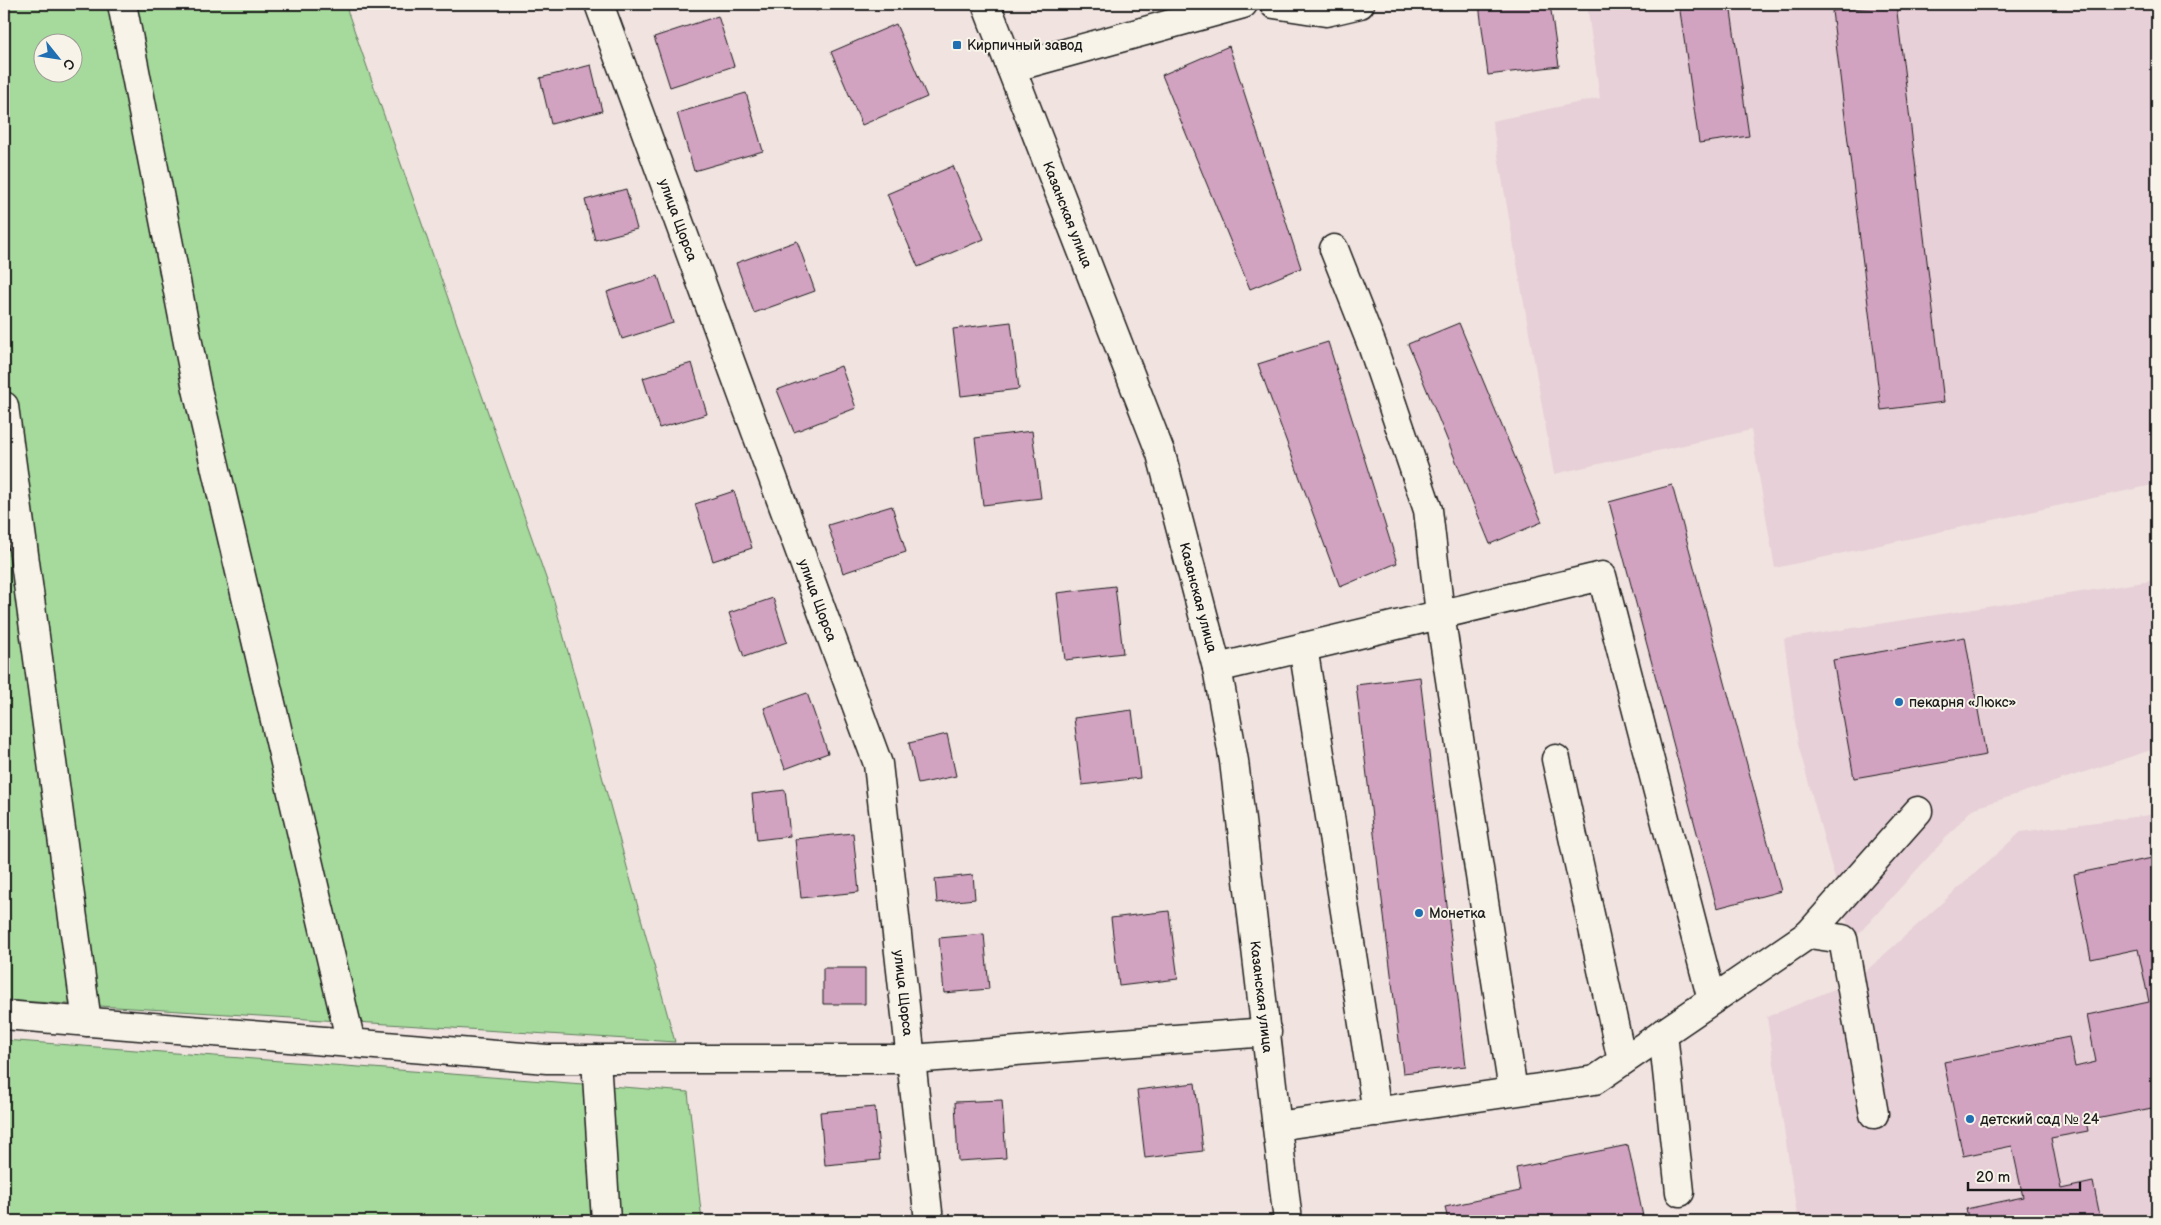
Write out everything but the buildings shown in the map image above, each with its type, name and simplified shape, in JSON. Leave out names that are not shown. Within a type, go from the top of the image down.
[{"type":"street","points":[[122,4],[197,389],[350,1043]]},
{"type":"street","name":"улица Щорса","points":[[599,4],[878,764],[929,1221]]},
{"type":"street","name":"Казанская улица","points":[[986,4],[1161,454],[1217,668],[1234,761],[1288,1221]]},
{"type":"street","points":[[1011,68],[1243,4]]},
{"type":"street","points":[[1274,4],[1326,12],[1360,4]]},
{"type":"street","points":[[1334,248],[1372,345],[1428,510],[1440,614],[1513,1091]]},
{"type":"street","points":[[4,406],[87,1022]]},
{"type":"street","points":[[1217,668],[1602,576],[1712,1000]]},
{"type":"street","points":[[1303,647],[1377,1112]]},
{"type":"street","points":[[1556,759],[1622,1061]]},
{"type":"street","points":[[1277,1126],[1595,1080],[1809,934],[1918,811]]},
{"type":"street","points":[[1809,934],[1843,939],[1874,1114]]},
{"type":"street","points":[[4,1015],[547,1059],[911,1059],[1267,1032]]},
{"type":"street","points":[[1663,1033],[1680,1192]]},
{"type":"street","points":[[596,1059],[606,1221]]},
{"type":"shaded area","points":[[1587,4],[2157,4],[2157,484],[1775,568],[1751,430],[1554,474],[1492,121],[1600,98]]},
{"type":"shaded area","points":[[2151,581],[2157,609],[2157,748],[1972,809],[1852,941],[1798,744],[1784,639]]},
{"type":"shaded area","name":"детский сад № 24","points":[[2157,814],[2157,1221],[1798,1221],[1767,1017],[1856,980],[2021,832]]},
{"type":"green space","points":[[4,4],[345,4],[554,601],[675,1042],[4,1000]]},
{"type":"green space","points":[[4,1040],[688,1092],[702,1221],[4,1221]]},
{"type":"place","name":"Кирпичный завод","points":[[957,45]]},
{"type":"place","name":"пекарня «Люкс»","points":[[1899,702]]},
{"type":"place","name":"Монетка","points":[[1419,913]]},
{"type":"place","name":"детский сад № 24","points":[[1970,1119]]}]
